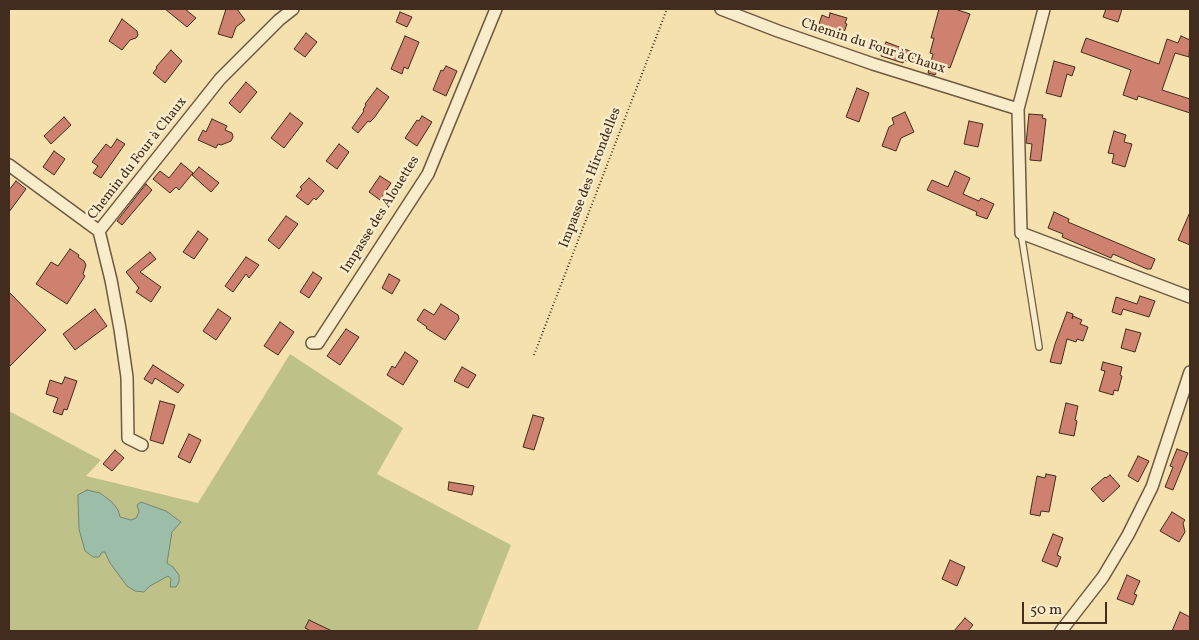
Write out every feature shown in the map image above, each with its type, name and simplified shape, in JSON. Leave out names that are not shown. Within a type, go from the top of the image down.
[{"type":"street","name":"Chemin du Four à Chaux","points":[[142,445],[128,438],[127,378],[111,280],[99,231],[220,79],[279,20],[293,9]]},
{"type":"street","name":"Impasse des Alouettes","points":[[312,343],[318,343],[428,174],[496,9]]},
{"type":"street","name":"Chemin du Four à Chaux","points":[[721,9],[873,64],[1018,109]]},
{"type":"street","points":[[1044,9],[1018,109],[1021,233],[1190,297]]},
{"type":"street","points":[[9,165],[99,231]]},
{"type":"street","points":[[1061,631],[1103,577],[1128,535],[1152,487],[1190,372]]},
{"type":"lane","points":[[1021,233],[1039,347]]},
{"type":"path","name":"Impasse des Hirondelles","points":[[534,355],[667,9]]},
{"type":"green space","points":[[290,354],[403,428],[377,474],[511,545],[477,631],[9,631],[9,411],[101,460],[86,476],[198,503]]},
{"type":"shaded area","points":[[87,490],[100,493],[112,502],[118,510],[120,517],[131,520],[136,518],[139,512],[137,505],[141,502],[166,511],[181,522],[172,532],[167,563],[179,575],[179,582],[176,587],[170,587],[171,579],[168,576],[150,586],[144,592],[135,591],[127,586],[110,563],[105,552],[102,552],[99,557],[93,557],[85,551],[79,529],[78,495]]},
{"type":"building","points":[[165,9],[185,9],[196,18],[187,27]]},
{"type":"building","points":[[226,9],[237,9],[245,20],[236,27],[232,38],[218,34]]},
{"type":"building","points":[[939,9],[955,9],[970,14],[950,68],[944,66],[941,72],[937,71],[935,75],[928,73],[933,54],[930,53],[934,38],[931,38]]},
{"type":"building","points":[[1106,9],[1122,9],[1118,22],[1103,17]]},
{"type":"building","points":[[400,12],[412,17],[407,27],[396,22]]},
{"type":"building","points":[[830,13],[847,18],[842,38],[817,30],[822,15],[829,18]]},
{"type":"building","points":[[122,19],[137,31],[138,35],[130,40],[122,50],[109,41]]},
{"type":"building","points":[[306,33],[317,42],[305,57],[294,49]]},
{"type":"building","points":[[405,36],[419,42],[408,69],[404,67],[402,74],[391,69]]},
{"type":"building","points":[[1181,36],[1190,40],[1189,57],[1175,53],[1162,90],[1190,99],[1190,113],[1138,96],[1137,100],[1123,95],[1131,70],[1081,52],[1086,38],[1159,64],[1167,39],[1178,43]]},
{"type":"building","points":[[886,42],[915,53],[911,63],[904,60],[903,63],[881,56]]},
{"type":"building","points":[[171,50],[182,61],[165,83],[153,73]]},
{"type":"building","points":[[1054,61],[1075,67],[1072,76],[1067,74],[1061,97],[1046,93]]},
{"type":"building","points":[[446,66],[457,71],[446,96],[433,90],[441,70],[443,71]]},
{"type":"building","points":[[246,82],[257,92],[240,113],[229,103]]},
{"type":"building","points":[[377,88],[389,97],[374,118],[370,122],[368,121],[358,133],[352,128],[364,111],[365,104]]},
{"type":"building","points":[[857,88],[869,93],[859,122],[846,117]]},
{"type":"building","points":[[905,112],[914,132],[901,138],[896,151],[882,146],[889,127],[894,124],[892,118]]},
{"type":"building","points":[[290,113],[303,123],[284,148],[271,138]]},
{"type":"building","points":[[1029,114],[1043,115],[1042,118],[1046,119],[1041,161],[1030,160],[1032,144],[1026,143]]},
{"type":"building","points":[[422,116],[432,122],[417,146],[405,138],[417,120],[419,121]]},
{"type":"building","points":[[64,117],[71,125],[51,144],[44,136]]},
{"type":"building","points":[[212,119],[227,126],[225,130],[232,133],[233,137],[231,141],[221,145],[218,144],[216,148],[198,140],[203,130],[206,132]]},
{"type":"building","points":[[969,121],[983,124],[978,147],[964,144]]},
{"type":"building","points":[[1114,131],[1126,135],[1124,142],[1132,144],[1125,167],[1112,163],[1114,154],[1108,153]]},
{"type":"building","points":[[117,139],[125,144],[101,178],[93,173],[98,166],[92,162],[106,144],[111,148]]},
{"type":"building","points":[[339,144],[349,152],[337,169],[326,161]]},
{"type":"building","points":[[54,151],[65,159],[54,175],[43,167]]},
{"type":"building","points":[[181,163],[193,173],[179,190],[176,187],[170,193],[153,179],[160,171],[169,178]]},
{"type":"building","points":[[199,167],[219,183],[211,192],[192,175]]},
{"type":"building","points":[[955,171],[970,178],[963,194],[979,201],[981,198],[994,204],[987,219],[976,215],[977,212],[927,190],[932,180],[948,187]]},
{"type":"building","points":[[380,176],[391,183],[380,200],[369,192]]},
{"type":"building","points":[[309,178],[324,191],[316,200],[314,198],[308,205],[296,196],[302,189],[300,187]]},
{"type":"building","points":[[16,181],[26,189],[9,212],[9,190]]},
{"type":"building","points":[[146,184],[152,190],[122,225],[117,221]]},
{"type":"building","points":[[1054,212],[1069,219],[1068,222],[1155,259],[1151,269],[1113,254],[1111,258],[1062,237],[1063,234],[1048,228]]},
{"type":"building","points":[[1190,212],[1190,245],[1178,240]]},
{"type":"building","points":[[286,216],[298,224],[279,249],[268,240]]},
{"type":"building","points":[[198,231],[208,239],[194,259],[183,252]]},
{"type":"building","points":[[70,249],[79,255],[78,257],[86,265],[83,274],[85,276],[67,304],[36,284],[51,262],[58,266]]},
{"type":"building","points":[[150,252],[156,259],[140,272],[161,287],[151,302],[136,292],[139,288],[126,272]]},
{"type":"building","points":[[246,257],[259,265],[249,278],[246,274],[233,292],[225,286]]},
{"type":"building","points":[[313,272],[322,278],[309,298],[300,292]]},
{"type":"building","points":[[389,274],[400,280],[392,294],[382,288]]},
{"type":"building","points":[[9,292],[46,330],[9,367]]},
{"type":"building","points":[[1140,296],[1155,301],[1149,317],[1123,309],[1121,315],[1112,312],[1116,297],[1137,304]]},
{"type":"building","points":[[441,304],[458,315],[459,319],[445,340],[417,320],[424,309],[434,315]]},
{"type":"building","points":[[95,309],[107,326],[75,350],[63,334]]},
{"type":"building","points":[[218,309],[231,318],[216,340],[203,331]]},
{"type":"building","points":[[1067,312],[1073,314],[1072,319],[1073,316],[1082,320],[1080,324],[1088,327],[1083,341],[1077,339],[1076,342],[1067,339],[1061,364],[1050,362],[1055,344]]},
{"type":"building","points":[[280,322],[294,332],[278,355],[264,346]]},
{"type":"building","points":[[346,329],[359,337],[340,365],[327,356]]},
{"type":"building","points":[[1126,329],[1141,333],[1135,352],[1121,348]]},
{"type":"building","points":[[405,352],[418,361],[403,385],[387,375],[392,366],[395,368]]},
{"type":"building","points":[[1103,362],[1122,367],[1118,391],[1114,390],[1113,395],[1099,391],[1105,371],[1101,370]]},
{"type":"building","points":[[153,365],[184,385],[178,393],[155,378],[152,384],[144,379]]},
{"type":"building","points":[[462,367],[476,375],[468,388],[454,381]]},
{"type":"building","points":[[65,377],[77,381],[67,410],[64,409],[62,415],[53,412],[58,398],[46,394],[50,380],[62,384]]},
{"type":"building","points":[[160,401],[175,405],[163,444],[150,440]]},
{"type":"building","points":[[1066,403],[1078,406],[1074,436],[1059,433]]},
{"type":"building","points":[[533,415],[544,418],[534,450],[523,447]]},
{"type":"building","points":[[189,434],[201,440],[190,463],[178,457]]},
{"type":"building","points":[[1177,449],[1188,453],[1173,490],[1165,487],[1173,467],[1170,466]]},
{"type":"building","points":[[115,450],[124,458],[112,471],[103,464]]},
{"type":"building","points":[[1138,456],[1149,461],[1138,482],[1128,476]]},
{"type":"building","points":[[1046,474],[1056,476],[1049,512],[1041,511],[1040,516],[1030,514],[1037,476],[1045,478]]},
{"type":"building","points":[[1110,475],[1120,486],[1103,502],[1091,489]]},
{"type":"building","points":[[449,482],[474,486],[472,495],[448,490]]},
{"type":"building","points":[[1172,512],[1185,520],[1183,523],[1185,532],[1179,542],[1160,531]]},
{"type":"building","points":[[1053,534],[1063,538],[1057,555],[1061,557],[1057,567],[1042,561]]},
{"type":"building","points":[[950,560],[965,567],[957,586],[942,579]]},
{"type":"building","points":[[1127,575],[1140,581],[1134,594],[1137,595],[1133,605],[1117,599]]},
{"type":"building","points":[[1180,612],[1190,617],[1190,631],[1172,631]]},
{"type":"building","points":[[965,618],[973,625],[968,631],[954,631]]},
{"type":"building","points":[[309,620],[332,631],[311,631],[305,628]]}]
